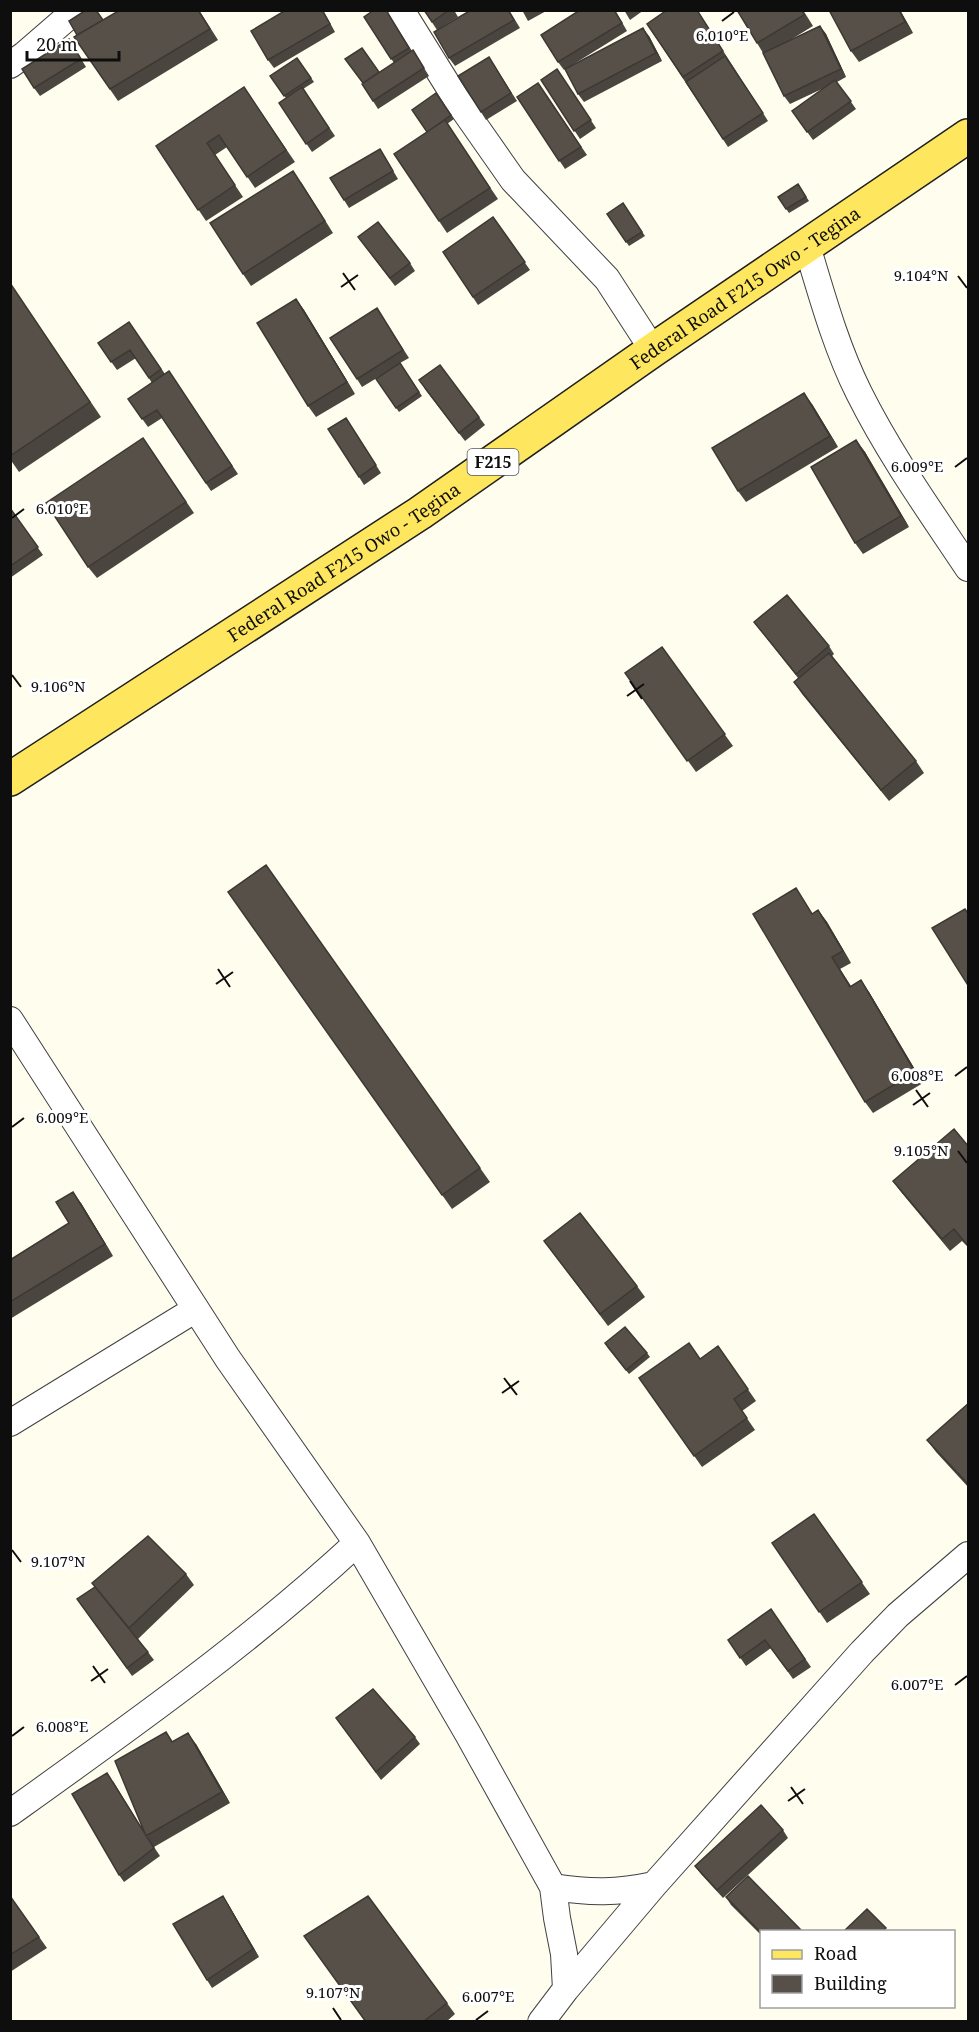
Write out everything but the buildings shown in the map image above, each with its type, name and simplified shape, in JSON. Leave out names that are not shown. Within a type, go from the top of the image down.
[{"type":"main road","name":"Federal Road F215 Owo - Tegina","points":[[10,779],[420,513],[653,350],[969,136]]},
{"type":"street","points":[[10,65],[76,10]]},
{"type":"street","points":[[401,10],[457,100],[513,180],[607,279],[653,350]]},
{"type":"street","points":[[807,246],[837,342],[858,392],[888,446],[969,568]]},
{"type":"street","points":[[10,1020],[228,1359],[357,1543],[468,1734],[553,1887],[564,1954],[566,1989]]},
{"type":"street","points":[[10,1423],[196,1309]]},
{"type":"street","points":[[10,1813],[154,1710],[306,1590],[357,1543]]},
{"type":"street","points":[[544,2020],[566,1989],[654,1886],[862,1652],[898,1615],[969,1555]]},
{"type":"street","points":[[553,1887],[587,1892],[625,1891],[654,1886]]}]
